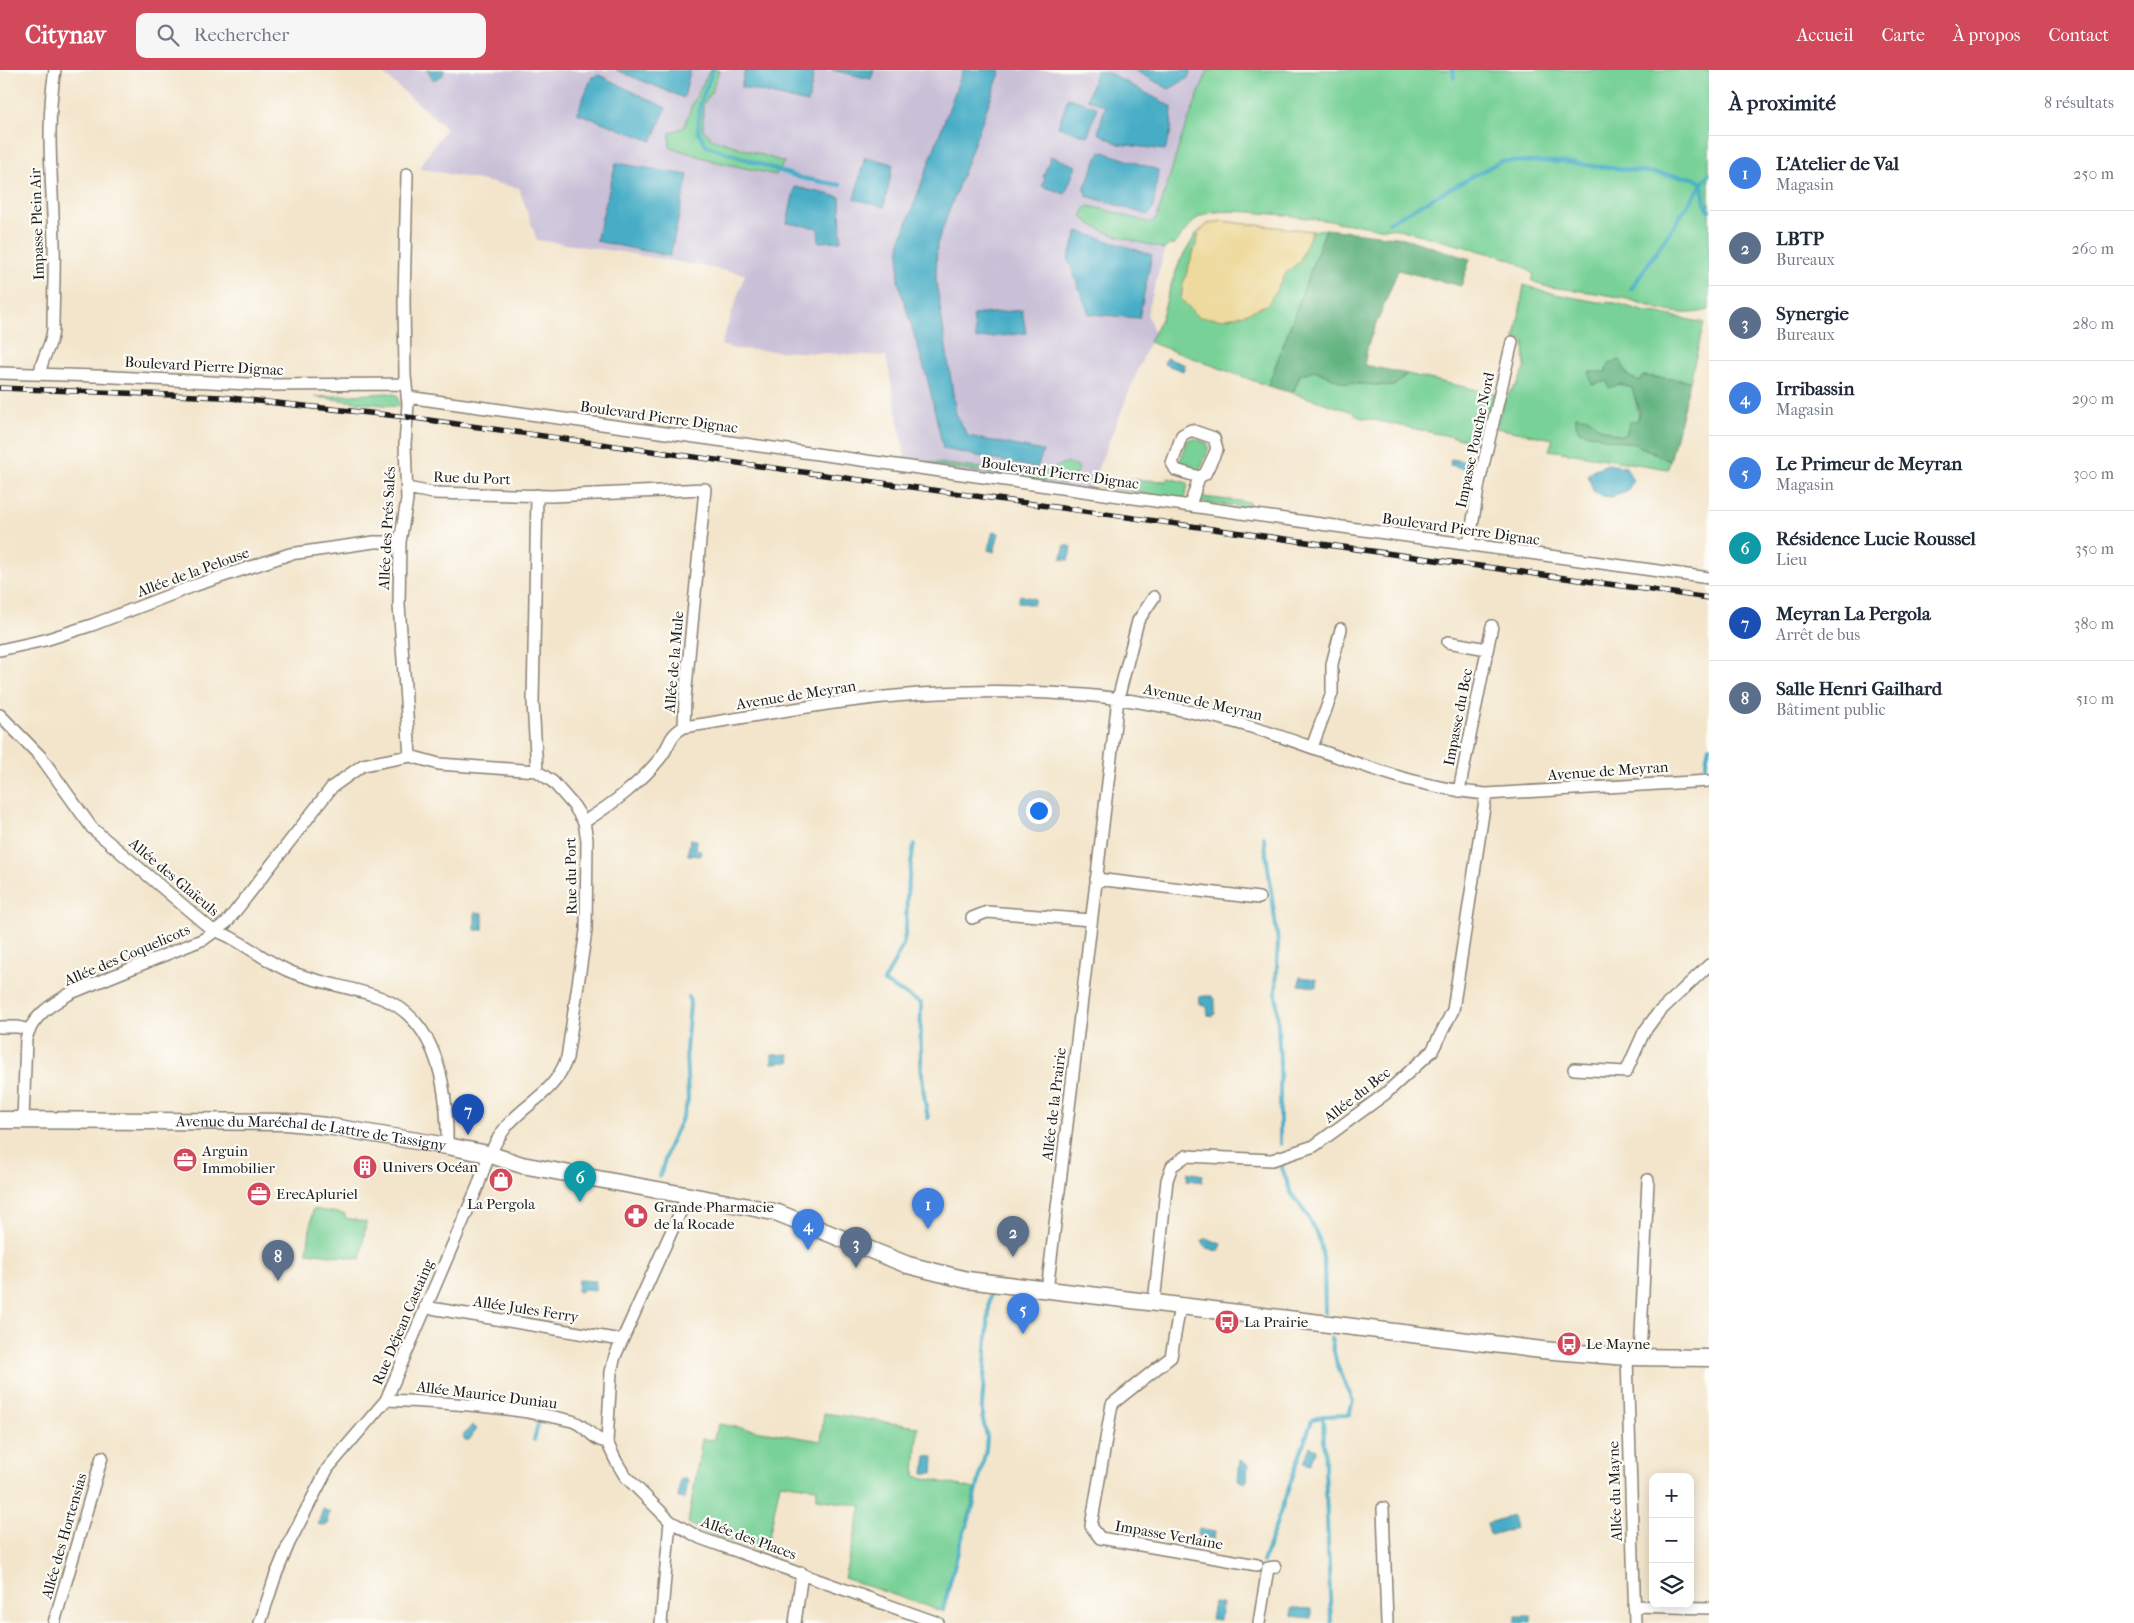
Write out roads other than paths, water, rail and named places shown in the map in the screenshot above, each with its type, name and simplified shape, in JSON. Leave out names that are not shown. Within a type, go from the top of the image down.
[{"type":"main road","name":"Avenue du Maréchal de Lattre de Tassigny","points":[[0,1120],[272,1121],[326,1126],[447,1146],[488,1154],[522,1165],[778,1213],[902,1262],[938,1274],[983,1283],[1542,1350],[1633,1357],[1709,1358]]},
{"type":"street","name":"Impasse Plein Air","points":[[40,374],[41,362],[50,346],[53,331],[54,246],[49,141],[55,70]]},
{"type":"street","name":"Allée des Prés Salés","points":[[407,174],[404,300],[407,397],[405,444],[407,500],[400,542],[399,605],[410,756]]},
{"type":"street","name":"Impasse Pouche Nord","points":[[1469,545],[1479,483],[1512,342]]},
{"type":"street","name":"Boulevard Pierre Dignac","points":[[0,373],[282,386],[406,384]]},
{"type":"street","name":"Boulevard Pierre Dignac","points":[[407,397],[1709,578]]},
{"type":"street","points":[[1190,506],[1199,478],[1205,474],[1217,450],[1214,438],[1191,430],[1182,435],[1172,463],[1176,470],[1199,478]]},
{"type":"street","name":"Rue du Port","points":[[407,488],[433,493],[537,495],[705,489]]},
{"type":"street","name":"Allée de la Mule","points":[[584,822],[624,795],[661,756],[674,733],[684,727],[685,698],[705,489]]},
{"type":"street","points":[[410,756],[439,764],[537,771],[533,702],[537,495]]},
{"type":"street","name":"Allée de la Pelouse","points":[[0,650],[44,640],[92,625],[196,585],[290,554],[374,542],[400,542]]},
{"type":"street","name":"Allée de la Prairie","points":[[1047,1291],[1118,699],[1138,621],[1154,597]]},
{"type":"street","name":"Impasse du Bec","points":[[1459,792],[1492,626]]},
{"type":"street","points":[[1312,748],[1332,693],[1332,664],[1340,629]]},
{"type":"street","name":"Impasse du Bec","points":[[1448,642],[1487,649]]},
{"type":"street","name":"Avenue de Meyran","points":[[684,727],[842,702],[917,694],[1047,693],[1118,699],[1241,724],[1402,779],[1459,792],[1486,794],[1709,781]]},
{"type":"street","name":"Allée des Glaïeuls","points":[[0,715],[41,757],[92,828],[211,929],[218,931],[290,972],[382,998],[401,1010],[423,1032],[435,1055],[444,1090],[447,1146]]},
{"type":"street","name":"Allée des Coquelicots","points":[[22,1120],[25,1044],[29,1030],[45,1010],[71,993],[204,939],[218,931],[332,787],[363,765],[410,756]]},
{"type":"street","name":"Rue du Port","points":[[488,1154],[507,1126],[550,1088],[563,1071],[567,1058],[586,931],[588,862],[584,822],[553,782],[537,771]]},
{"type":"street","name":"Allée du Bec","points":[[1154,1303],[1167,1180],[1172,1166],[1186,1156],[1272,1160],[1314,1146],[1385,1094],[1432,1051],[1453,1010],[1486,794]]},
{"type":"street","points":[[1096,879],[1259,898]]},
{"type":"street","points":[[972,918],[987,912],[1091,920]]},
{"type":"street","points":[[1574,1069],[1626,1072],[1644,1032],[1658,1013],[1709,965]]},
{"type":"street","points":[[0,1027],[18,1027],[29,1030]]},
{"type":"street","name":"Rue Déjean Castaing","points":[[260,1623],[275,1577],[289,1543],[328,1468],[386,1400],[478,1186],[488,1154]]},
{"type":"street","name":"Allée du Mayne","points":[[1634,1623],[1633,1357],[1648,1180]]},
{"type":"street","name":"Allée des Places","points":[[688,1195],[621,1340],[611,1372],[607,1442],[616,1461],[625,1476],[670,1521],[700,1538],[938,1623]]},
{"type":"street","name":"Impasse Verlaine","points":[[1180,1306],[1171,1357],[1112,1404],[1091,1526],[1100,1538],[1257,1566]]},
{"type":"street","name":"Allée Jules Ferry","points":[[426,1307],[621,1340]]},
{"type":"street","name":"Allée Maurice Duniau","points":[[386,1400],[457,1404],[540,1415],[575,1422],[595,1437],[607,1442]]},
{"type":"street","name":"Allée des Hortensias","points":[[54,1623],[102,1457]]},
{"type":"street","points":[[1383,1508],[1387,1623]]},
{"type":"street","points":[[661,1623],[670,1521]]},
{"type":"street","points":[[1259,1623],[1268,1568],[1275,1567]]},
{"type":"street","points":[[795,1623],[802,1573]]},
{"type":"street","points":[[1634,1606],[1709,1608]]},
{"type":"water","points":[[427,70],[444,70],[443,75],[433,80]]},
{"type":"water","points":[[616,70],[690,71],[684,98]]},
{"type":"water","points":[[745,70],[807,70],[814,72],[808,103],[741,87]]},
{"type":"water","points":[[832,70],[874,70],[871,79]]},
{"type":"water","points":[[963,70],[1001,70],[937,244],[936,279],[956,414],[968,436],[1043,451],[1037,468],[943,449],[928,381],[898,281],[900,242]]},
{"type":"water","points":[[1097,70],[1111,74],[1172,107],[1171,131],[1165,150],[1119,144],[1098,133],[1105,106],[1087,99]]},
{"type":"water","points":[[1134,70],[1191,70],[1188,78],[1169,89]]},
{"type":"water","points":[[599,75],[666,108],[652,141],[577,113],[592,77]]},
{"type":"water","points":[[1068,98],[1097,107],[1088,136],[1058,127]]},
{"type":"water","points":[[1100,151],[1158,170],[1153,209],[1148,215],[1087,196],[1084,189]]},
{"type":"water","points":[[1051,156],[1076,166],[1065,194],[1042,186],[1045,178],[1043,177]]},
{"type":"water","points":[[865,157],[893,164],[884,207],[854,199]]},
{"type":"water","points":[[616,163],[688,175],[670,256],[596,241]]},
{"type":"water","points":[[795,187],[840,197],[841,241],[819,242],[818,228],[787,223]]},
{"type":"water","points":[[1078,231],[1152,255],[1139,318],[1089,314],[1068,259]]},
{"type":"water","points":[[1022,310],[1026,333],[976,339],[973,315]]},
{"type":"water","points":[[1166,358],[1185,365],[1183,371],[1164,364]]},
{"type":"water","points":[[1451,459],[1466,462],[1465,469],[1450,465]]},
{"type":"water","points":[[1608,464],[1626,467],[1633,481],[1627,492],[1612,497],[1602,496],[1593,491],[1588,475],[1592,470]]},
{"type":"water","points":[[993,531],[999,533],[994,552],[988,550]]},
{"type":"water","points":[[1065,545],[1072,547],[1068,560],[1061,559]]},
{"type":"water","points":[[1020,595],[1035,599],[1033,605],[1018,602]]},
{"type":"water","points":[[690,839],[697,840],[696,850],[701,851],[700,856],[688,855]]},
{"type":"water","points":[[475,912],[483,913],[483,930],[475,930]]},
{"type":"water","points":[[1300,977],[1317,979],[1316,987],[1299,985]]},
{"type":"water","points":[[1212,996],[1215,1000],[1215,1014],[1213,1016],[1208,1015],[1207,1007],[1199,1003],[1200,997]]},
{"type":"water","points":[[789,1054],[790,1062],[772,1063],[772,1055]]},
{"type":"water","points":[[1188,1172],[1203,1175],[1202,1182],[1187,1180]]},
{"type":"water","points":[[1206,1238],[1222,1244],[1219,1252],[1203,1246],[1202,1241]]},
{"type":"water","points":[[578,1280],[596,1281],[595,1290],[581,1289],[581,1292],[577,1291]]},
{"type":"water","points":[[472,1425],[477,1429],[469,1440],[465,1440],[463,1436]]},
{"type":"water","points":[[1310,1446],[1316,1449],[1310,1465],[1304,1463]]},
{"type":"water","points":[[926,1456],[934,1457],[933,1473],[924,1473]]},
{"type":"water","points":[[1240,1460],[1248,1465],[1247,1481],[1245,1483],[1238,1480]]},
{"type":"water","points":[[684,1478],[688,1481],[685,1499],[678,1498],[680,1480]]},
{"type":"water","points":[[323,1509],[330,1512],[327,1520],[329,1523],[325,1526],[318,1524]]},
{"type":"water","points":[[1513,1516],[1516,1528],[1490,1535],[1487,1523]]},
{"type":"water","points":[[1199,1529],[1215,1532],[1214,1539],[1198,1536]]},
{"type":"water","points":[[1214,1603],[1222,1604],[1220,1620],[1211,1619]]},
{"type":"water","points":[[1292,1608],[1311,1609],[1311,1618],[1292,1616]]},
{"type":"water","points":[[1515,1616],[1531,1616],[1531,1622],[1515,1623]]},
{"type":"waterway","points":[[713,70],[700,104],[698,132],[707,146],[801,178],[840,185]]},
{"type":"waterway","points":[[1453,70],[1454,78]]},
{"type":"waterway","points":[[1389,222],[1501,161],[1562,162],[1695,178],[1702,184],[1705,203],[1709,211]]},
{"type":"waterway","points":[[1631,289],[1709,174]]},
{"type":"waterway","points":[[1705,767],[1709,746]]},
{"type":"waterway","points":[[1264,837],[1278,942],[1276,990],[1280,1061],[1280,1144]]},
{"type":"waterway","points":[[914,844],[907,893],[906,929],[903,945],[884,982],[921,1003],[921,1061],[923,1090],[928,1118]]},
{"type":"waterway","points":[[660,1176],[669,1146],[684,1114],[688,1100],[686,1050],[689,997]]},
{"type":"waterway","points":[[1281,1165],[1291,1193],[1307,1215],[1319,1239],[1324,1262],[1325,1313]]},
{"type":"waterway","points":[[943,1609],[962,1537],[971,1515],[986,1449],[987,1437],[982,1416],[982,1406],[990,1295]]},
{"type":"waterway","points":[[1263,1562],[1312,1420],[1323,1416],[1349,1415],[1353,1401],[1337,1365],[1331,1338]]},
{"type":"waterway","points":[[534,1440],[540,1416]]},
{"type":"waterway","points":[[1323,1416],[1331,1622]]},
{"type":"railway","points":[[0,388],[221,397],[407,417],[1709,598]]},
{"type":"place","name":"Meyran La Pergola","points":[[468,1135]]},
{"type":"place","name":"Arguin Immobilier","points":[[185,1160]]},
{"type":"place","name":"Univers Océan","points":[[365,1167]]},
{"type":"place","name":"La Pergola","points":[[501,1180]]},
{"type":"place","name":"ErecApluriel","points":[[259,1194]]},
{"type":"place","name":"Résidence Lucie Roussel","points":[[580,1202]]},
{"type":"place","name":"Grande Pharmacie de la Rocade","points":[[636,1216]]},
{"type":"place","name":"L'Atelier de Val","points":[[928,1229]]},
{"type":"place","name":"Irribassin","points":[[808,1250]]},
{"type":"place","name":"LBTP","points":[[1013,1257]]},
{"type":"place","name":"Synergie","points":[[856,1268]]},
{"type":"place","name":"Salle Henri Gailhard","points":[[278,1281]]},
{"type":"place","name":"La Prairie","points":[[1227,1322]]},
{"type":"place","name":"Le Primeur de Meyran","points":[[1023,1334]]},
{"type":"place","name":"Le Mayne","points":[[1569,1344]]}]
